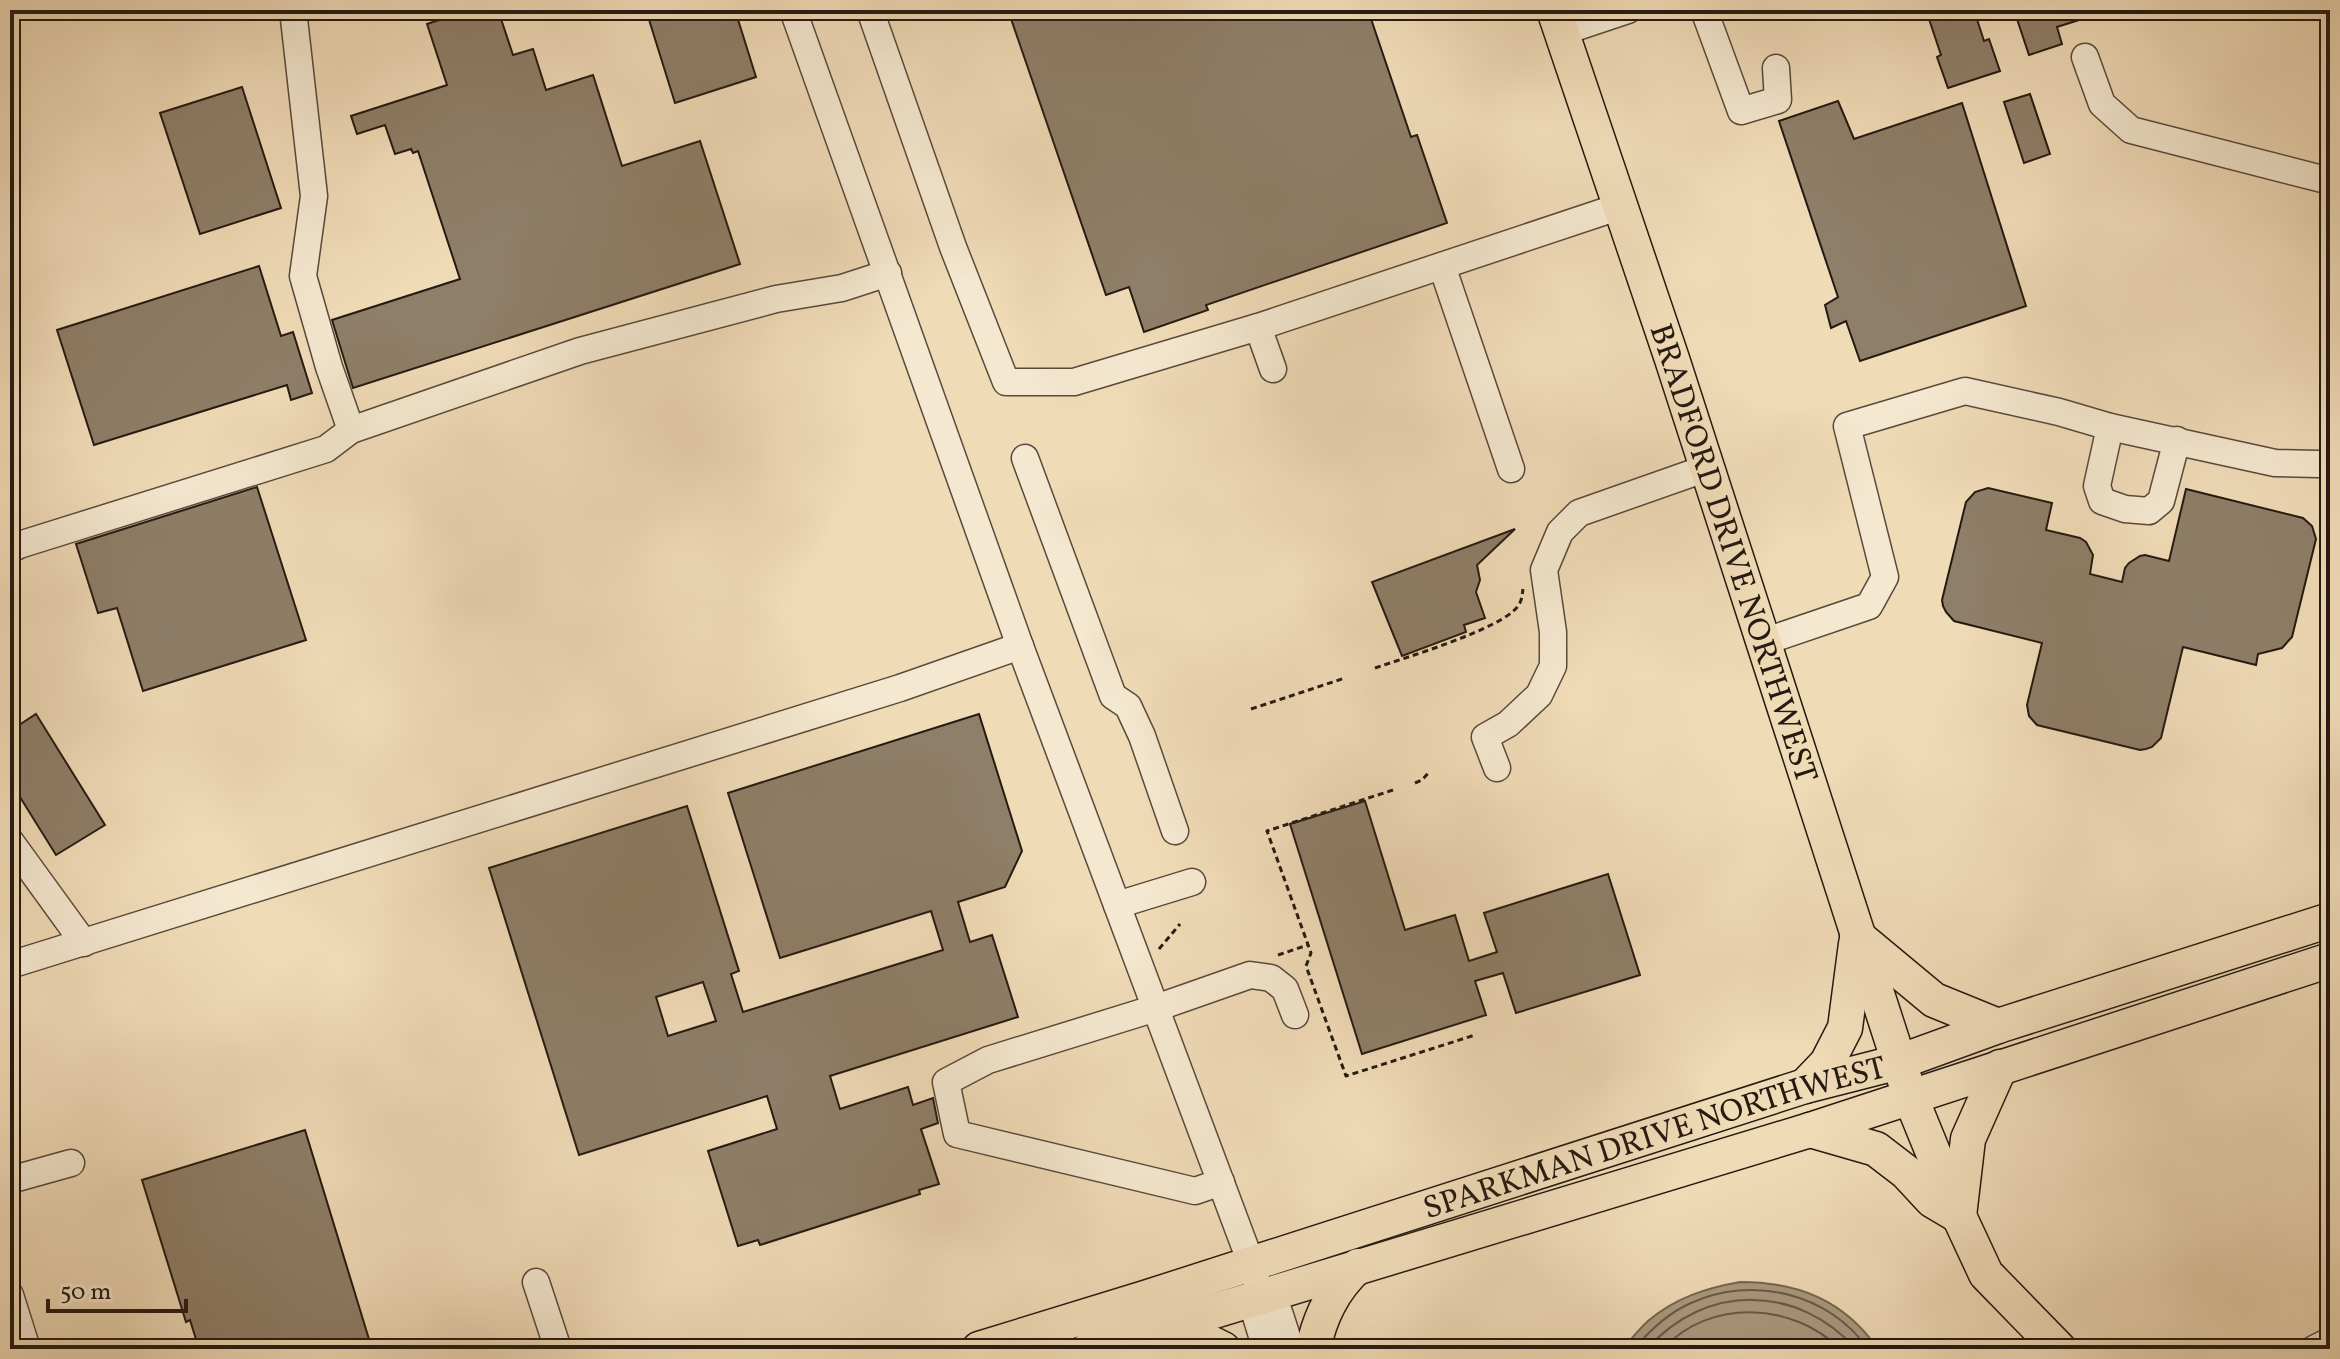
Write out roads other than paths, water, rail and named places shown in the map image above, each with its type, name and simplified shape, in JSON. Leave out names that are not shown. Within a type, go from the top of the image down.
[{"type":"main road","name":"BRADFORD DRIVE NORTHWEST","points":[[1558,21],[1707,468],[1910,1096],[1986,1274],[2059,1349]]},
{"type":"main road","name":"SPARKMAN DRIVE NORTHWEST","points":[[979,1349],[1805,1086],[1899,1062],[1998,1026],[2330,920]]},
{"type":"main road","points":[[1857,936],[1934,1000],[1998,1026]]},
{"type":"main road","points":[[1805,1086],[1827,1063],[1845,1028],[1857,936]]},
{"type":"main road","name":"SPARKMAN DRIVE NORTHWEST","points":[[1089,1349],[1810,1130],[2330,960]]},
{"type":"main road","points":[[1810,1130],[1876,1149],[1906,1172],[1932,1200],[1959,1216],[1968,1139],[2000,1067]]},
{"type":"main road","points":[[1313,1349],[1322,1313],[1343,1280],[1358,1266]]},
{"type":"main road","points":[[1170,1323],[1223,1349]]},
{"type":"street","points":[[293,10],[314,196],[303,276],[351,430]]},
{"type":"street","points":[[793,10],[1020,646],[1251,1263],[1261,1296],[1254,1310],[1266,1349]]},
{"type":"street","points":[[870,10],[953,247],[1006,382],[1074,382],[1258,327],[1621,206]]},
{"type":"street","points":[[1558,21],[1628,10]]},
{"type":"street","points":[[1704,10],[1741,111],[1778,100],[1776,68]]},
{"type":"street","points":[[2085,57],[2102,104],[2131,130],[2330,181]]},
{"type":"street","points":[[1442,266],[1511,469]]},
{"type":"street","points":[[10,550],[326,449],[351,430],[580,351],[776,299],[842,288],[888,273]]},
{"type":"street","points":[[1258,327],[1273,369]]},
{"type":"street","points":[[1763,642],[1869,606],[1885,577],[1847,426],[1965,391],[2275,463],[2318,464]]},
{"type":"street","points":[[2110,427],[2097,486],[2102,501],[2125,509],[2149,511],[2161,501],[2177,440]]},
{"type":"street","points":[[1025,458],[1113,696],[1128,706],[1142,736],[1175,831]]},
{"type":"street","points":[[1497,768],[1485,737],[1508,724],[1539,695],[1553,666],[1553,632],[1544,570],[1560,532],[1579,513],[1707,468]]},
{"type":"street","points":[[10,965],[900,688],[1020,646]]},
{"type":"street","points":[[10,841],[84,943]]},
{"type":"street","points":[[1117,905],[1192,882]]},
{"type":"street","points":[[1221,1182],[1195,1191],[957,1134],[946,1082],[988,1060],[1250,975],[1271,978],[1285,989],[1295,1015]]},
{"type":"street","points":[[10,1180],[71,1163]]},
{"type":"street","points":[[536,1282],[558,1349]]},
{"type":"street","points":[[10,1295],[27,1349]]},
{"type":"street","points":[[1261,1296],[1276,1303],[1291,1349]]},
{"type":"street","points":[[2314,1349],[2330,1341]]},
{"type":"water","points":[[1740,1282],[1781,1286],[1818,1297],[1850,1318],[1878,1349],[1622,1349],[1648,1321],[1669,1306],[1703,1291]]}]
